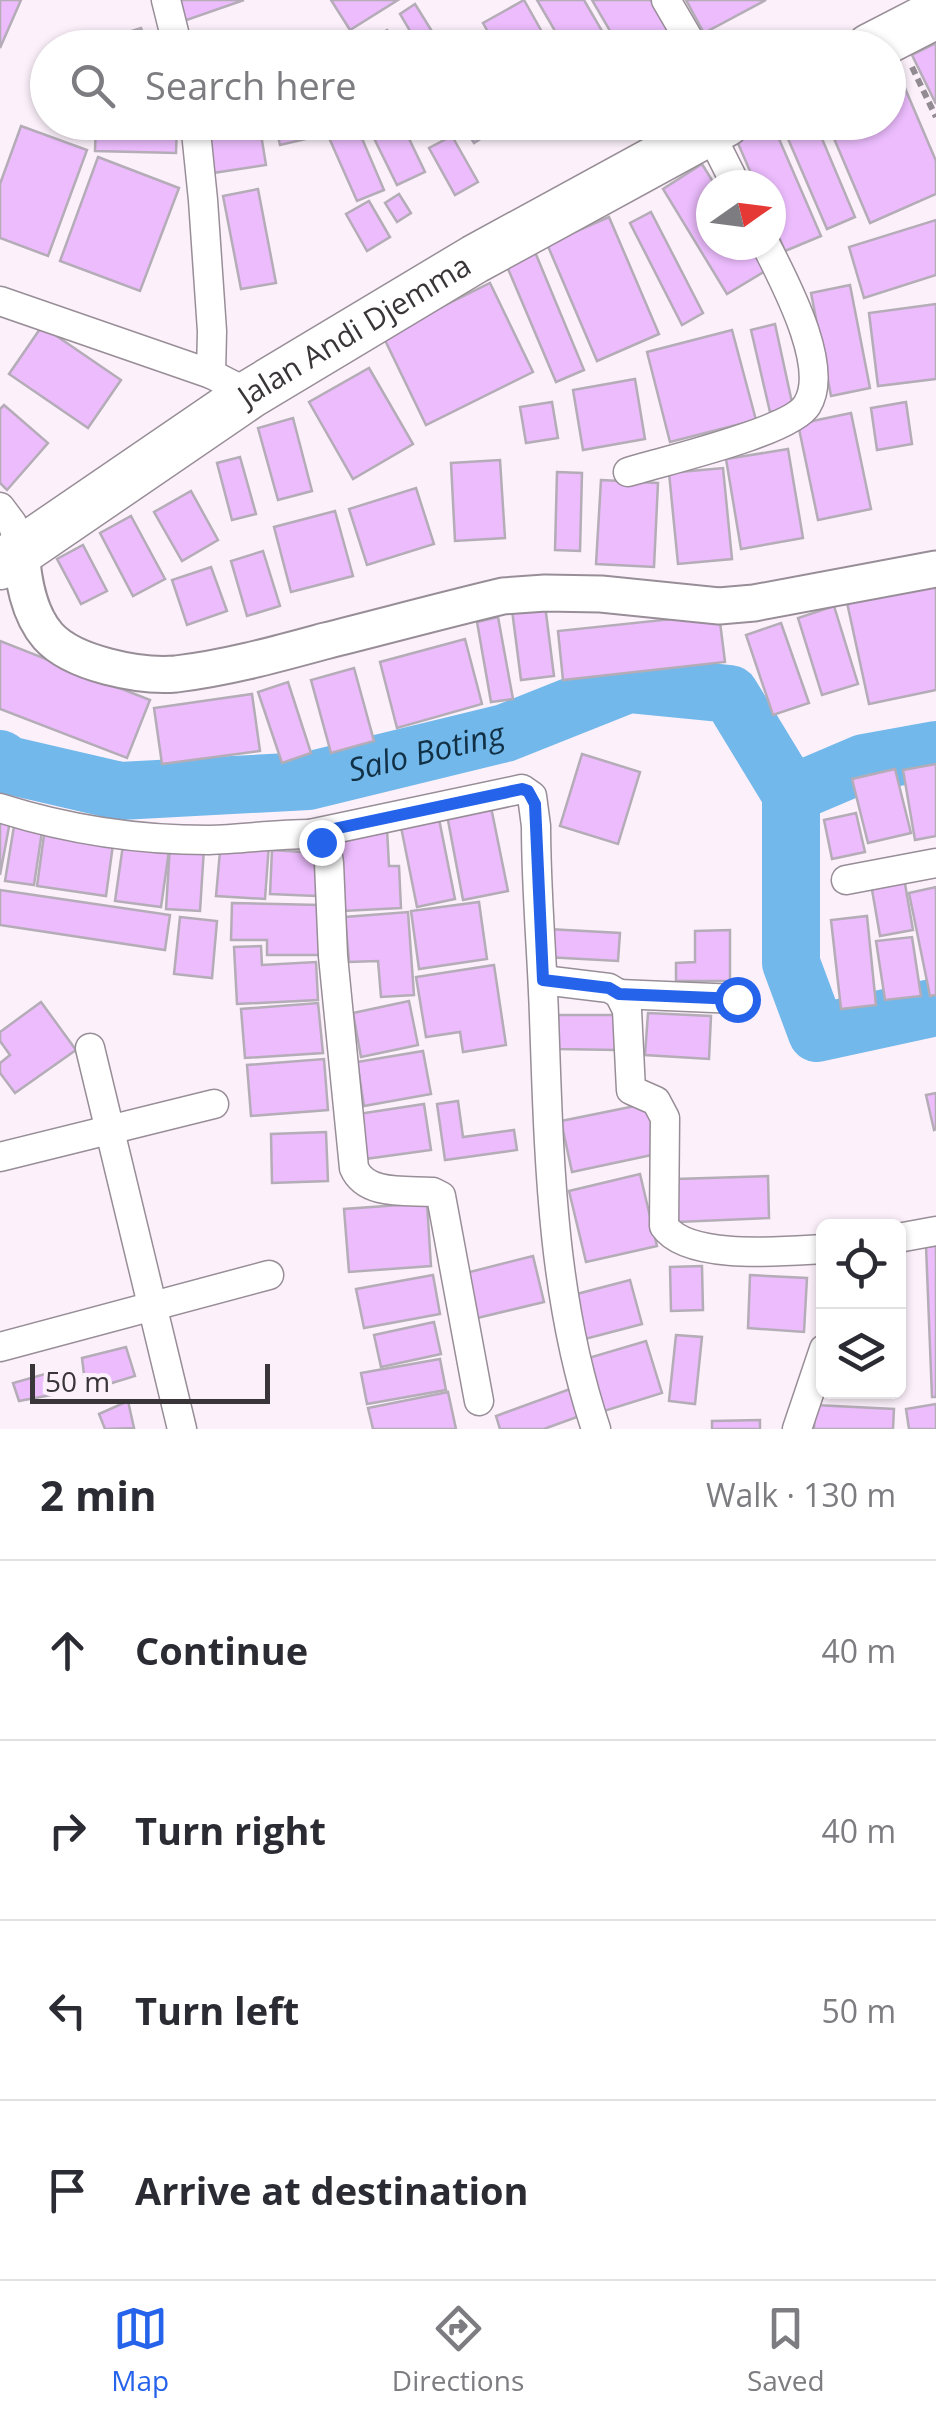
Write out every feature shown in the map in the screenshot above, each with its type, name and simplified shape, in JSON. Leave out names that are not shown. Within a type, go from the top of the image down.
[{"type":"highway","name":"Jalan Andi Djemma","points":[[10,557],[231,384],[694,140]]},
{"type":"street","points":[[166,0],[174,30]]},
{"type":"street","points":[[666,0],[684,30]]},
{"type":"street","points":[[0,301],[231,384],[196,140]]},
{"type":"street","points":[[722,140],[731,170]]},
{"type":"street","points":[[628,472],[772,429],[804,410],[815,376],[797,310],[773,260]]},
{"type":"street","points":[[0,507],[12,523],[10,557],[46,633],[59,646],[105,666],[174,674],[253,660],[503,596],[546,592],[718,606],[754,604],[936,569]]},
{"type":"street","points":[[0,808],[132,836],[213,840],[310,834],[522,789],[528,791],[535,804],[548,1136],[561,1290],[596,1429]]},
{"type":"street","points":[[310,834],[327,851],[330,863],[333,956],[354,1168],[370,1186],[441,1196],[480,1401]]},
{"type":"street","points":[[846,880],[936,863]]},
{"type":"street","points":[[543,980],[609,988],[619,994],[737,999]]},
{"type":"street","points":[[619,994],[626,1010],[631,1090],[656,1101],[665,1118],[664,1226],[670,1235],[693,1246],[763,1252],[816,1249]]},
{"type":"street","points":[[90,1048],[182,1429]]},
{"type":"street","points":[[0,1157],[214,1104]]},
{"type":"street","points":[[906,1237],[936,1232]]},
{"type":"street","points":[[0,1347],[270,1275]]},
{"type":"street","points":[[797,1429],[816,1373]]},
{"type":"path","points":[[906,46],[936,117]]},
{"type":"building","points":[[0,0],[21,0],[0,48]]},
{"type":"building","points":[[173,0],[244,0],[181,22]]},
{"type":"building","points":[[331,0],[398,0],[350,30]]},
{"type":"building","points":[[524,0],[541,30],[487,30],[483,23]]},
{"type":"building","points":[[537,0],[584,0],[602,30],[554,30]]},
{"type":"building","points":[[592,0],[651,0],[668,30],[610,30]]},
{"type":"building","points":[[686,0],[766,0],[710,30],[702,30]]},
{"type":"building","points":[[415,4],[431,30],[409,30],[400,14]]},
{"type":"building","points":[[936,43],[936,104],[912,55]]},
{"type":"building","points":[[906,91],[936,161],[936,194],[870,223],[835,140],[906,140]]},
{"type":"building","points":[[21,126],[30,129],[30,140],[60,140],[87,150],[48,256],[0,238],[0,184]]},
{"type":"building","points":[[95,140],[176,140],[176,153],[95,151]]},
{"type":"building","points":[[208,140],[262,140],[266,165],[213,173]]},
{"type":"building","points":[[330,140],[363,140],[384,190],[357,201]]},
{"type":"building","points":[[375,140],[410,140],[425,172],[397,185]]},
{"type":"building","points":[[454,140],[478,182],[455,195],[429,148]]},
{"type":"building","points":[[779,140],[821,236],[786,251],[786,170],[750,170],[737,141]]},
{"type":"building","points":[[789,140],[823,140],[855,217],[827,229]]},
{"type":"building","points":[[98,157],[179,188],[140,291],[60,261]]},
{"type":"building","points":[[702,164],[706,170],[696,170],[696,243],[663,189]]},
{"type":"building","points":[[258,189],[276,283],[241,289],[223,196]]},
{"type":"building","points":[[399,194],[411,213],[397,222],[385,203]]},
{"type":"building","points":[[369,201],[390,237],[367,251],[346,214]]},
{"type":"building","points":[[651,212],[703,313],[682,325],[630,223]]},
{"type":"building","points":[[609,217],[659,334],[597,361],[547,244]]},
{"type":"building","points":[[936,220],[936,275],[864,298],[849,247]]},
{"type":"building","points":[[535,252],[584,370],[556,382],[506,264]]},
{"type":"building","points":[[706,260],[761,260],[767,270],[727,294]]},
{"type":"building","points":[[490,283],[533,372],[426,425],[383,336]]},
{"type":"building","points":[[850,285],[870,388],[831,396],[811,293]]},
{"type":"building","points":[[936,304],[936,379],[878,386],[869,313]]},
{"type":"building","points":[[775,324],[793,407],[770,412],[751,330]]},
{"type":"building","points":[[42,326],[121,380],[88,428],[9,374]]},
{"type":"building","points":[[732,330],[756,420],[670,442],[647,352]]},
{"type":"building","points":[[369,368],[413,444],[353,479],[309,402]]},
{"type":"building","points":[[635,379],[645,439],[583,450],[573,390]]},
{"type":"building","points":[[552,402],[558,438],[526,443],[520,407]]},
{"type":"building","points":[[906,402],[912,444],[877,450],[871,408]]},
{"type":"building","points":[[4,405],[48,443],[7,490],[0,483],[0,409]]},
{"type":"building","points":[[851,413],[871,509],[818,520],[798,424]]},
{"type":"building","points":[[293,418],[312,491],[278,500],[258,428]]},
{"type":"building","points":[[788,449],[803,538],[741,549],[726,459]]},
{"type":"building","points":[[240,457],[256,514],[232,520],[217,463]]},
{"type":"building","points":[[500,460],[505,538],[455,541],[451,463]]},
{"type":"building","points":[[723,468],[732,559],[678,564],[669,473]]},
{"type":"building","points":[[557,472],[582,473],[580,551],[555,550]]},
{"type":"building","points":[[601,480],[658,483],[654,567],[596,564]]},
{"type":"building","points":[[416,488],[434,544],[367,565],[349,509]]},
{"type":"building","points":[[191,491],[218,540],[182,561],[154,512]]},
{"type":"building","points":[[335,511],[353,576],[291,592],[274,527]]},
{"type":"building","points":[[131,516],[165,579],[133,596],[100,533]]},
{"type":"building","points":[[83,545],[107,591],[81,604],[57,559]]},
{"type":"building","points":[[263,551],[280,606],[247,616],[231,561]]},
{"type":"building","points":[[211,567],[227,611],[187,625],[172,580]]},
{"type":"building","points":[[936,578],[936,690],[869,704],[846,598]]},
{"type":"building","points":[[545,605],[554,676],[521,680],[512,610]]},
{"type":"building","points":[[834,606],[858,684],[822,695],[798,618]]},
{"type":"building","points":[[719,614],[725,662],[563,680],[558,631]]},
{"type":"building","points":[[498,617],[513,699],[491,702],[477,622]]},
{"type":"building","points":[[781,623],[809,703],[773,715],[746,635]]},
{"type":"building","points":[[465,639],[482,704],[397,728],[380,662]]},
{"type":"building","points":[[0,641],[150,700],[127,758],[0,709]]},
{"type":"building","points":[[354,668],[374,741],[331,753],[311,680]]},
{"type":"building","points":[[288,682],[311,753],[282,763],[258,692]]},
{"type":"building","points":[[252,694],[260,751],[162,764],[154,708]]},
{"type":"building","points":[[582,754],[640,772],[618,844],[560,826]]},
{"type":"building","points":[[936,764],[936,836],[915,840],[903,770]]},
{"type":"building","points":[[895,769],[911,833],[868,843],[852,779]]},
{"type":"building","points":[[491,807],[508,891],[463,900],[447,815]]},
{"type":"building","points":[[856,813],[865,852],[832,859],[824,820]]},
{"type":"building","points":[[0,814],[11,816],[0,875]]},
{"type":"building","points":[[438,814],[455,899],[417,907],[400,822]]},
{"type":"building","points":[[15,820],[43,825],[34,885],[5,881]]},
{"type":"building","points":[[45,828],[114,837],[106,896],[37,886]]},
{"type":"building","points":[[387,829],[389,866],[399,866],[401,908],[343,911],[339,831]]},
{"type":"building","points":[[221,840],[269,844],[265,899],[216,896]]},
{"type":"building","points":[[123,845],[169,851],[161,907],[115,901]]},
{"type":"building","points":[[170,845],[204,848],[200,911],[166,909]]},
{"type":"building","points":[[272,850],[318,853],[316,896],[270,894]]},
{"type":"building","points":[[904,878],[913,930],[880,936],[871,884]]},
{"type":"building","points":[[936,887],[936,995],[930,996],[909,893]]},
{"type":"building","points":[[0,890],[170,915],[165,950],[0,925]]},
{"type":"building","points":[[479,902],[487,959],[419,969],[411,911]]},
{"type":"building","points":[[232,903],[320,905],[319,955],[267,955],[267,940],[231,940]]},
{"type":"building","points":[[408,912],[414,995],[381,997],[378,961],[349,962],[345,917]]},
{"type":"building","points":[[867,916],[876,1005],[841,1009],[831,920]]},
{"type":"building","points":[[180,917],[217,921],[212,978],[174,974]]},
{"type":"building","points":[[548,929],[620,933],[618,961],[546,957]]},
{"type":"building","points":[[730,930],[730,981],[676,981],[676,963],[695,962],[695,931]]},
{"type":"building","points":[[912,937],[921,996],[885,1000],[876,941]]},
{"type":"building","points":[[261,946],[262,965],[316,962],[318,1000],[237,1004],[234,947]]},
{"type":"building","points":[[494,965],[506,1045],[463,1052],[460,1032],[426,1037],[416,977]]},
{"type":"building","points":[[409,1001],[418,1045],[361,1057],[353,1013]]},
{"type":"building","points":[[41,1002],[76,1050],[15,1093],[0,1073],[0,1063],[10,1055],[0,1041],[0,1032]]},
{"type":"building","points":[[318,1003],[323,1053],[245,1058],[241,1009]]},
{"type":"building","points":[[648,1013],[711,1016],[709,1059],[645,1055]]},
{"type":"building","points":[[558,1015],[615,1015],[615,1050],[558,1049]]},
{"type":"building","points":[[423,1051],[431,1094],[364,1106],[357,1062]]},
{"type":"building","points":[[324,1059],[328,1110],[251,1116],[247,1065]]},
{"type":"building","points":[[936,1093],[936,1129],[934,1130],[926,1095]]},
{"type":"building","points":[[458,1101],[463,1137],[514,1130],[517,1150],[445,1160],[437,1104]]},
{"type":"building","points":[[650,1103],[661,1153],[572,1172],[561,1121]]},
{"type":"building","points":[[424,1104],[431,1150],[365,1159],[358,1114]]},
{"type":"building","points":[[326,1132],[328,1181],[272,1183],[271,1134]]},
{"type":"building","points":[[640,1174],[657,1246],[586,1262],[569,1191]]},
{"type":"building","points":[[768,1176],[769,1218],[678,1222],[676,1179]]},
{"type":"building","points":[[427,1203],[431,1266],[349,1272],[344,1209]]},
{"type":"building","points":[[926,1246],[936,1246],[936,1397],[932,1397]]},
{"type":"building","points":[[533,1256],[544,1302],[469,1320],[458,1275]]},
{"type":"building","points":[[702,1266],[703,1310],[671,1311],[670,1267]]},
{"type":"building","points":[[433,1275],[440,1314],[364,1328],[356,1289]]},
{"type":"building","points":[[750,1275],[807,1278],[804,1332],[748,1328]]},
{"type":"building","points":[[630,1280],[642,1324],[585,1339],[573,1295]]},
{"type":"building","points":[[434,1322],[441,1354],[381,1367],[374,1335]]},
{"type":"building","points":[[676,1335],[702,1337],[695,1404],[669,1401]]},
{"type":"building","points":[[646,1341],[662,1393],[601,1412],[585,1359]]},
{"type":"building","points":[[126,1347],[135,1376],[86,1391],[82,1358]]},
{"type":"building","points":[[440,1359],[446,1390],[367,1404],[361,1373]]},
{"type":"building","points":[[45,1374],[51,1395],[19,1401],[13,1383]]},
{"type":"building","points":[[578,1386],[588,1413],[544,1429],[500,1429],[496,1416]]},
{"type":"building","points":[[448,1392],[456,1429],[373,1429],[368,1408]]},
{"type":"building","points":[[128,1401],[134,1428],[105,1429],[99,1414]]},
{"type":"building","points":[[936,1404],[936,1429],[909,1429],[906,1409]]},
{"type":"building","points":[[815,1405],[894,1409],[893,1429],[814,1429]]},
{"type":"building","points":[[760,1420],[760,1429],[712,1429],[712,1421]]},
{"type":"waterway","name":"Salo Boting","points":[[0,759],[8,765],[120,791],[308,781],[505,733],[628,684],[730,694],[791,794],[791,963],[817,1033],[936,1007]]},
{"type":"waterway","name":"Salo Boting","points":[[791,794],[864,763],[936,750]]},
{"type":"route","points":[[321,842],[310,834],[522,789],[528,791],[535,804],[543,980],[609,988],[619,994],[737,999]]}]
